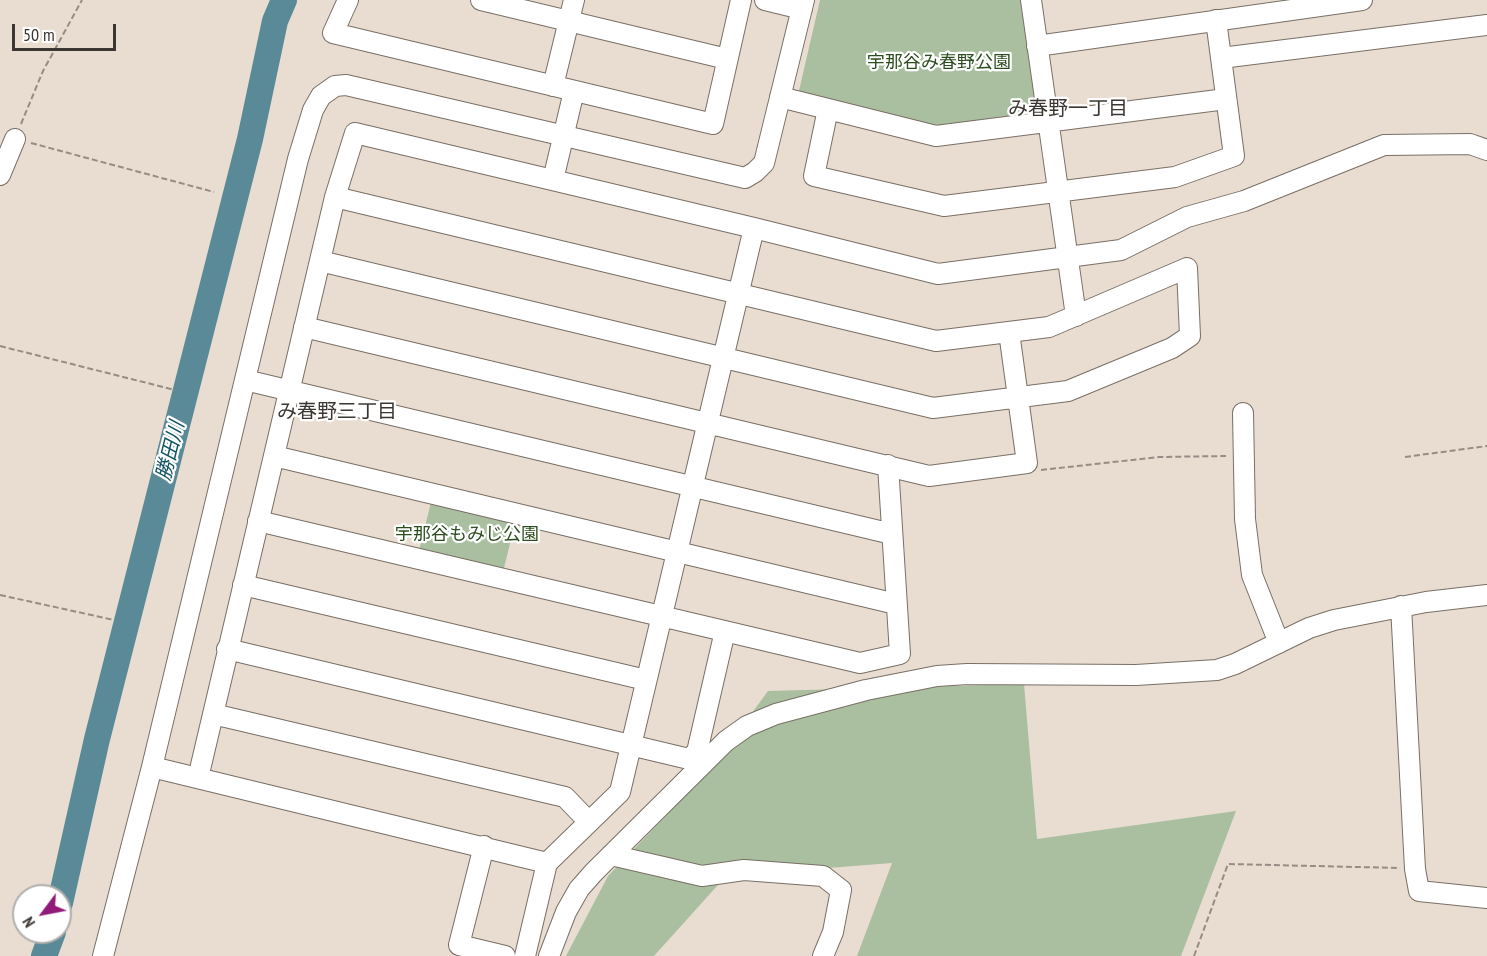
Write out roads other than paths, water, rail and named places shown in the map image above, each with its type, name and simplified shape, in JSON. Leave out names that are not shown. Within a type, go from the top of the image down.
[{"type":"street","points":[[348,0],[333,33],[713,124],[741,0]]},
{"type":"street","points":[[481,0],[727,59]]},
{"type":"street","points":[[553,86],[574,0]]},
{"type":"street","points":[[103,956],[152,767],[298,159],[313,110],[321,96],[328,89],[346,85],[745,178],[764,163],[803,4],[765,0]]},
{"type":"street","points":[[1031,0],[1076,316]]},
{"type":"street","points":[[1037,46],[1362,0]]},
{"type":"street","points":[[828,109],[814,176],[944,206],[1175,177],[1234,156],[1216,20]]},
{"type":"street","points":[[1221,58],[1487,25]]},
{"type":"street","points":[[553,180],[574,92]]},
{"type":"street","points":[[780,97],[936,136],[1226,99]]},
{"type":"street","points":[[198,778],[335,197],[355,134],[938,274],[1121,250],[1187,217],[1244,201],[1384,145],[1470,144],[1487,150]]},
{"type":"street","points":[[0,175],[15,139]]},
{"type":"street","points":[[320,261],[933,408],[1068,391],[1172,348],[1190,336],[1187,268],[1049,327],[936,341],[335,197]]},
{"type":"street","points":[[525,956],[547,863],[620,792],[754,228]]},
{"type":"street","points":[[304,327],[929,476],[1027,463],[1009,332]]},
{"type":"street","points":[[245,380],[892,534]]},
{"type":"street","points":[[1243,413],[1245,519],[1252,575],[1279,643]]},
{"type":"street","points":[[274,456],[896,604]]},
{"type":"street","points":[[258,521],[860,663],[900,654],[888,465]]},
{"type":"street","points":[[243,585],[646,680]]},
{"type":"street","points":[[549,956],[566,912],[579,889],[726,741],[747,726],[776,714],[866,690],[937,676],[1136,675],[1217,670],[1235,664],[1309,628],[1334,620],[1401,606],[1487,595]]},
{"type":"street","points":[[1401,606],[1415,869],[1419,891],[1487,898]]},
{"type":"street","points":[[227,649],[689,759],[697,752],[725,631]]},
{"type":"street","points":[[213,714],[565,797],[589,822]]},
{"type":"street","points":[[152,767],[547,863]]},
{"type":"street","points":[[484,846],[459,945],[505,956]]},
{"type":"street","points":[[611,855],[702,876],[744,870],[823,876],[841,890],[833,932],[823,956]]},
{"type":"waterway","name":"勝田川","points":[[64,884],[97,739],[250,139],[275,21],[284,0]]},
{"type":"waterway","name":"勝田川","points":[[44,956],[48,944]]},
{"type":"district","name":"み春野一丁目","points":[[1068,109]]},
{"type":"district","name":"み春野三丁目","points":[[337,412]]},
{"type":"park label","name":"宇那谷み春野公園","points":[[939,63]]},
{"type":"park label","name":"宇那谷もみじ公園","points":[[467,535]]}]
